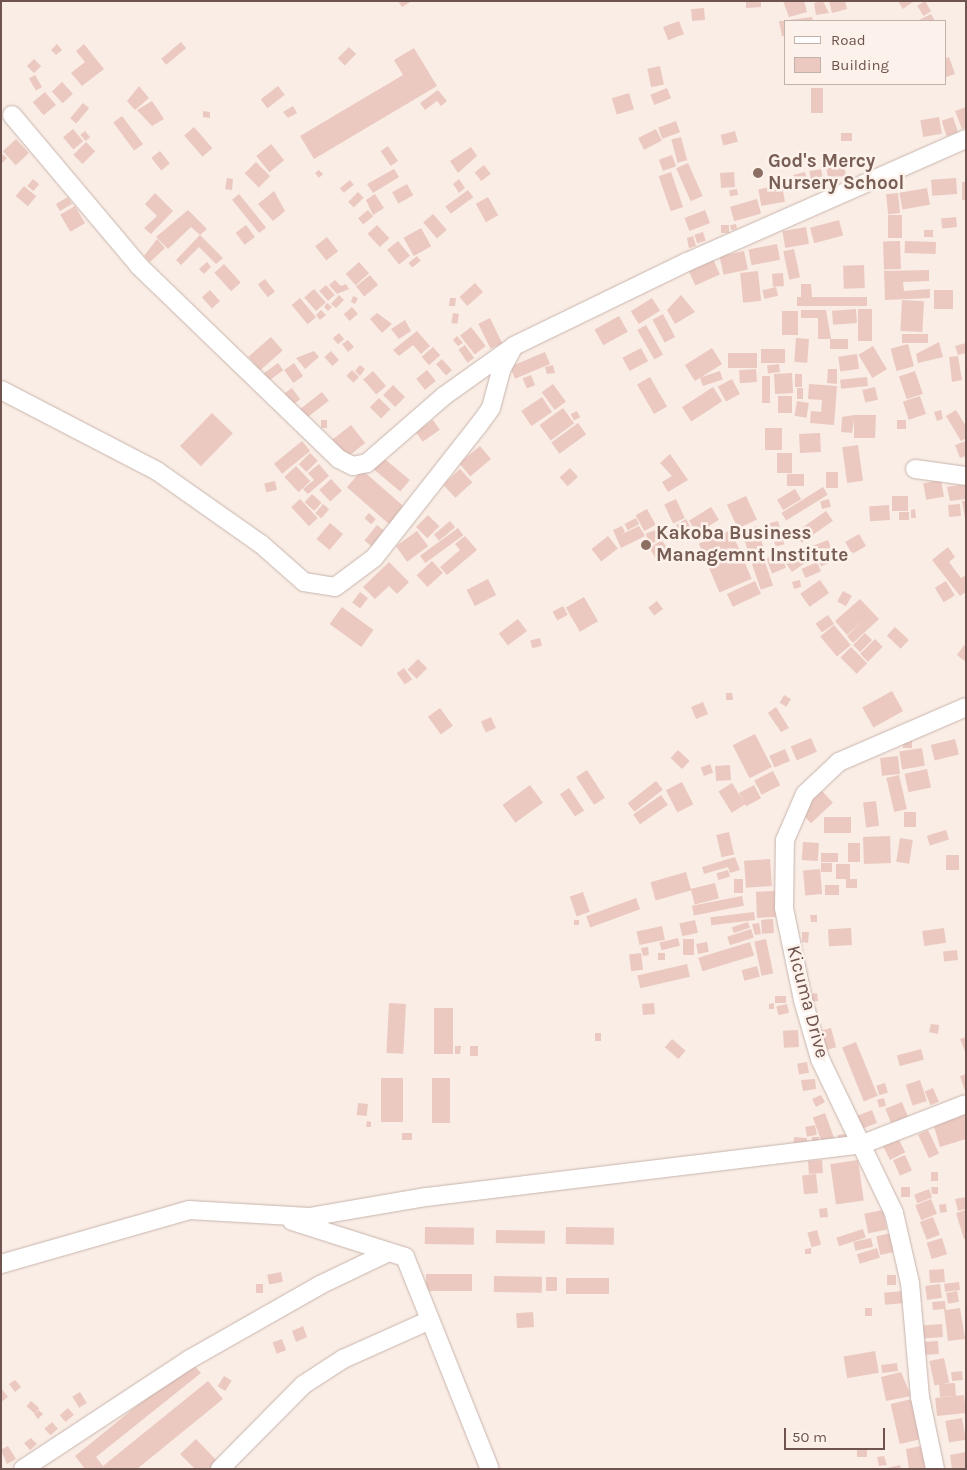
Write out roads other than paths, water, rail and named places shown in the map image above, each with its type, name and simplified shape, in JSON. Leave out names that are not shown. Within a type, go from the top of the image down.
[{"type":"street","points":[[12,116],[139,266],[339,459],[353,466],[372,459],[444,396],[514,346],[687,262],[966,139]]},
{"type":"street","points":[[1,390],[157,471],[261,544],[304,582],[335,587],[374,558],[478,426],[490,408],[503,365],[514,346]]},
{"type":"street","points":[[915,469],[966,476]]},
{"type":"street","name":"Kicuma Drive","points":[[935,1469],[920,1397],[910,1283],[894,1213],[863,1144],[820,1059],[803,1000],[784,908],[785,840],[805,794],[839,762],[966,707]]},
{"type":"street","points":[[1,1264],[190,1210],[284,1218],[863,1144],[966,1104]]},
{"type":"street","points":[[284,1218],[404,1257],[412,1269],[428,1321],[490,1469]]},
{"type":"street","points":[[22,1469],[190,1359],[320,1285],[389,1252]]},
{"type":"street","points":[[220,1469],[303,1385],[343,1359],[428,1321]]},
{"type":"place","name":"God's Mercy Nursery School","points":[[758,173]]},
{"type":"place","name":"Kakoba Business Managemnt Institute","points":[[646,545]]}]
